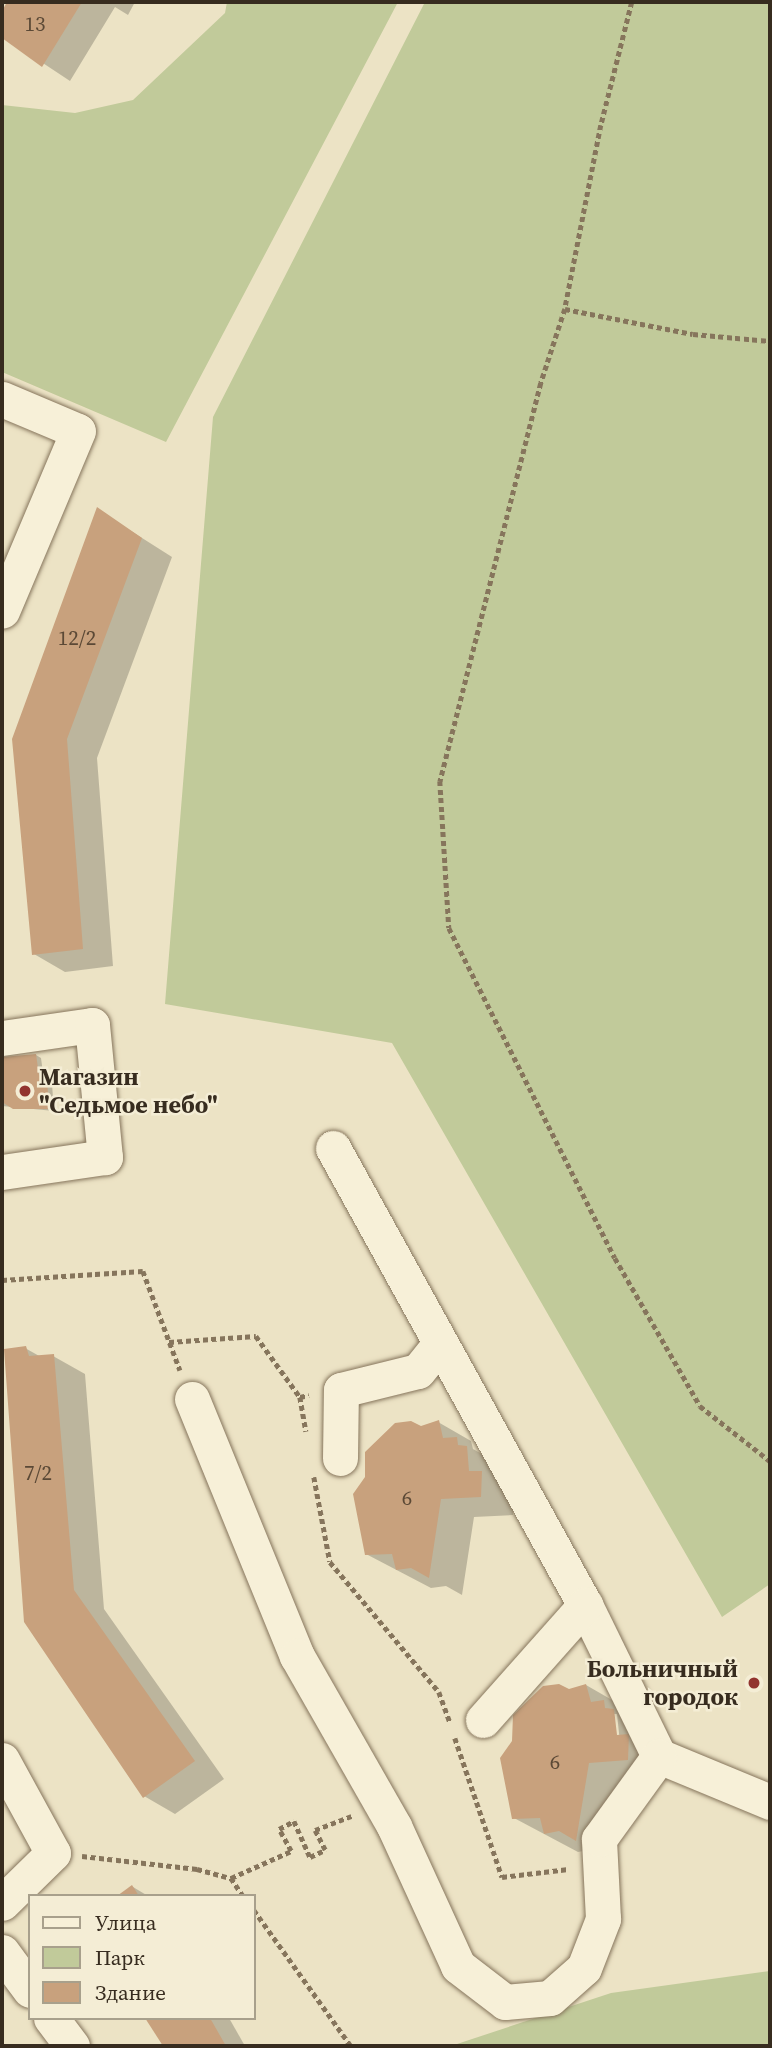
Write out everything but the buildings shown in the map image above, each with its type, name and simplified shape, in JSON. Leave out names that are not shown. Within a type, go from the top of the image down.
[{"type":"street","points":[[2,399],[78,431],[2,611]]},
{"type":"street","points":[[2,1038],[92,1026],[105,1157],[2,1172]]},
{"type":"street","points":[[333,1148],[438,1346],[585,1605],[659,1756],[770,1802]]},
{"type":"street","points":[[327,1466],[341,1390],[418,1371],[438,1346]]},
{"type":"street","points":[[192,1399],[297,1656],[394,1826],[458,1966],[505,2002],[550,1998],[584,1968],[603,1919],[599,1839],[659,1756]]},
{"type":"street","points":[[483,1720],[585,1605]]},
{"type":"street","points":[[2,1760],[53,1853],[2,1903]]},
{"type":"street","points":[[2,1952],[28,1987]]},
{"type":"street","points":[[52,2020],[72,2046]]},
{"type":"path","points":[[632,2],[601,125],[565,309],[541,383],[440,780],[449,928],[615,1258],[700,1406],[770,1461]]},
{"type":"path","points":[[565,309],[693,334],[770,341]]},
{"type":"path","points":[[2,1280],[143,1271],[192,1399]]},
{"type":"path","points":[[169,1342],[256,1336],[300,1397],[307,1435]]},
{"type":"path","points":[[300,1397],[341,1390]]},
{"type":"path","points":[[327,1466],[330,1562],[439,1692],[502,1877],[600,1865]]},
{"type":"path","points":[[53,1853],[197,1869],[231,1878],[291,1851],[279,1829],[293,1821],[310,1857],[325,1850],[316,1830]]},
{"type":"path","points":[[231,1878],[242,1894]]},
{"type":"path","points":[[256,1913],[351,2046]]},
{"type":"green space","points":[[227,2],[398,2],[166,442],[2,372],[2,105],[75,113],[133,100],[225,13]]},
{"type":"green space","points":[[425,2],[770,2],[770,1584],[722,1617],[392,1043],[165,1004],[213,417]]},
{"type":"green space","points":[[770,1971],[770,2046],[451,2046],[611,1993]]},
{"type":"place","name":"Магазин \"Седьмое небо\"","points":[[25,1091]]},
{"type":"place","name":"Больничный городок","points":[[754,1683]]}]
